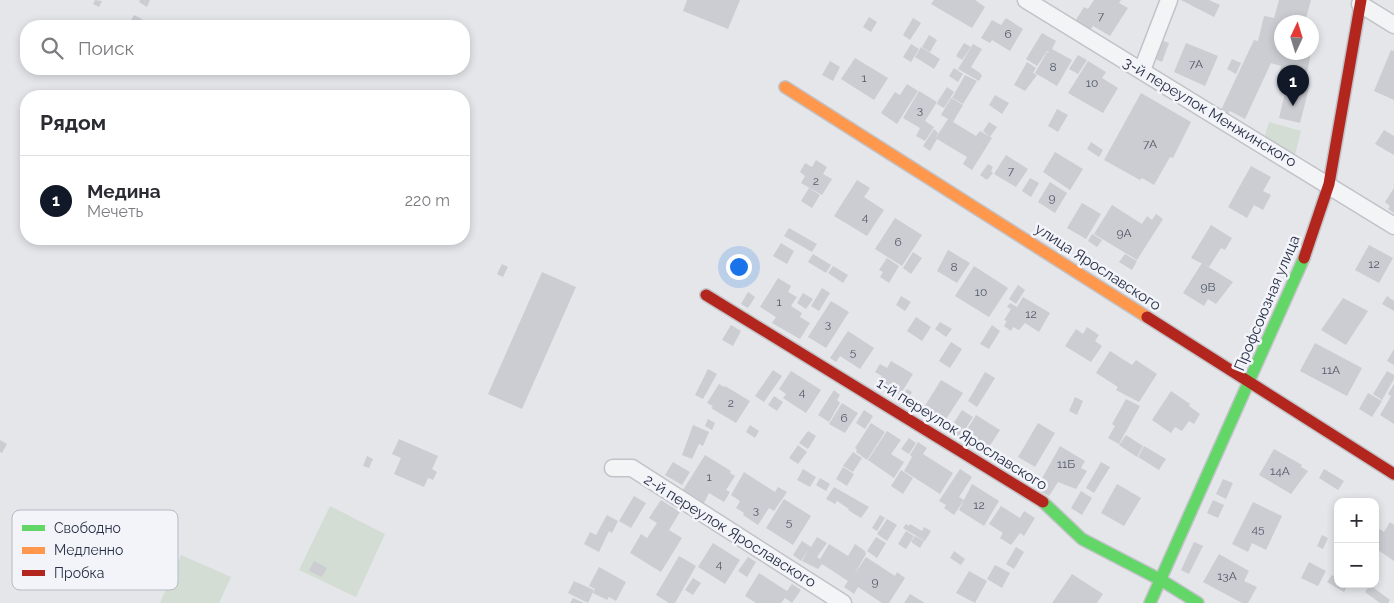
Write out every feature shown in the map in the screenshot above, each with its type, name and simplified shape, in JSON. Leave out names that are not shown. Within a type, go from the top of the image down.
[{"type":"street","name":"3-й переулок Менжинского","points":[[1026,0],[1329,184],[1394,226]]},
{"type":"street","points":[[1142,70],[1169,0]]},
{"type":"street","points":[[1360,2],[1394,25]]},
{"type":"street","name":"Профсоюзная улица","points":[[1150,603],[1305,257],[1329,184],[1360,2]]},
{"type":"street","name":"улица Ярославского","points":[[785,87],[911,169],[1006,226],[1394,474]]},
{"type":"street","name":"1-й переулок Ярославского","points":[[706,295],[1040,498],[1082,538],[1198,603]]},
{"type":"street","name":"2-й переулок Ярославского","points":[[613,468],[632,468],[843,603]]},
{"type":"shaded area","points":[[1269,122],[1301,131],[1294,159],[1263,142]]},
{"type":"shaded area","points":[[330,506],[385,534],[356,597],[299,570]]},
{"type":"shaded area","points":[[181,555],[231,577],[219,603],[160,603],[166,590],[178,590],[178,562]]},
{"type":"building","points":[[95,0],[102,1],[99,7],[93,4]]},
{"type":"building","points":[[140,0],[150,0],[147,7],[139,2]]},
{"type":"building","points":[[687,0],[740,0],[728,29],[683,11]]},
{"type":"building","points":[[934,0],[975,0],[985,7],[972,28],[931,4]]},
{"type":"building","points":[[1094,0],[1121,0],[1119,3],[1128,8],[1110,36],[1093,26],[1089,32],[1074,23],[1084,7],[1088,9]]},
{"type":"building","points":[[1181,0],[1209,0],[1220,5],[1214,17]]},
{"type":"building","points":[[1279,0],[1311,0],[1307,15],[1275,15]]},
{"type":"building","points":[[134,15],[142,19],[141,20],[131,20]]},
{"type":"building","points":[[1264,16],[1274,18],[1274,60],[1310,60],[1305,82],[1310,84],[1300,123],[1279,118],[1288,80],[1279,78],[1281,66],[1271,63],[1245,119],[1230,111],[1228,114],[1221,110],[1254,40],[1258,41]]},
{"type":"building","points":[[869,17],[877,22],[871,32],[863,27]]},
{"type":"building","points":[[913,18],[921,23],[910,40],[903,35]]},
{"type":"building","points":[[1006,18],[1023,29],[1010,51],[992,40],[990,43],[981,38],[992,20],[1001,25]]},
{"type":"building","points":[[1042,33],[1056,41],[1052,49],[1072,60],[1057,86],[1035,73],[1047,52],[1050,53],[1047,51],[1037,66],[1026,59]]},
{"type":"building","points":[[929,35],[937,40],[930,52],[922,47]]},
{"type":"building","points":[[1161,40],[1169,43],[1162,62],[1153,58]]},
{"type":"building","points":[[964,43],[971,47],[962,60],[956,56]]},
{"type":"building","points":[[1186,43],[1218,56],[1205,86],[1174,72]]},
{"type":"building","points":[[911,44],[919,49],[911,62],[903,57]]},
{"type":"building","points":[[973,44],[982,49],[971,67],[982,76],[979,81],[958,69]]},
{"type":"building","points":[[921,47],[940,59],[934,69],[915,57]]},
{"type":"building","points":[[1391,50],[1394,51],[1394,100],[1374,91]]},
{"type":"building","points":[[1078,55],[1087,60],[1078,74],[1069,69]]},
{"type":"building","points":[[855,58],[888,78],[874,100],[841,79]]},
{"type":"building","points":[[1232,59],[1241,63],[1236,74],[1227,69]]},
{"type":"building","points":[[830,61],[840,67],[833,81],[822,75]]},
{"type":"building","points":[[1088,61],[1106,72],[1102,78],[1118,88],[1103,113],[1068,93]]},
{"type":"building","points":[[1027,62],[1036,68],[1033,73],[1037,75],[1025,91],[1014,85]]},
{"type":"building","points":[[954,68],[963,74],[958,82],[949,76]]},
{"type":"building","points":[[965,75],[977,81],[963,104],[952,98]]},
{"type":"building","points":[[907,84],[918,91],[897,124],[881,113],[895,92],[900,95]]},
{"type":"building","points":[[947,87],[954,92],[944,108],[937,104]]},
{"type":"building","points":[[919,91],[937,102],[925,121],[934,127],[925,141],[916,136],[920,128],[903,118]]},
{"type":"building","points":[[1141,93],[1191,122],[1173,158],[1170,157],[1154,185],[1142,178],[1140,180],[1104,160]]},
{"type":"building","points":[[995,95],[1009,103],[1002,114],[989,105]]},
{"type":"building","points":[[951,98],[963,105],[953,122],[976,136],[980,131],[992,138],[972,170],[963,164],[967,157],[937,139],[930,151],[923,146],[934,129],[938,133],[935,139],[948,119],[941,115]]},
{"type":"building","points":[[1057,109],[1068,115],[1058,132],[1048,126]]},
{"type":"building","points":[[989,122],[997,127],[990,137],[983,131]]},
{"type":"building","points":[[1384,130],[1394,136],[1394,155],[1375,144]]},
{"type":"building","points":[[1091,142],[1103,150],[1099,157],[1087,149]]},
{"type":"building","points":[[1055,152],[1083,169],[1070,190],[1043,172]]},
{"type":"building","points":[[1006,155],[1028,169],[1016,187],[994,174]]},
{"type":"building","points":[[816,160],[827,167],[823,174],[832,179],[822,195],[801,183],[805,176],[800,172],[805,163],[812,167]]},
{"type":"building","points":[[988,164],[993,167],[991,171],[993,173],[987,180],[980,175]]},
{"type":"building","points":[[1251,166],[1271,177],[1263,191],[1271,195],[1263,210],[1254,205],[1247,218],[1228,207]]},
{"type":"building","points":[[1030,178],[1039,183],[1031,197],[1022,191]]},
{"type":"building","points":[[857,180],[870,188],[864,197],[884,210],[867,236],[834,216]]},
{"type":"building","points":[[1050,182],[1067,193],[1055,213],[1038,202]]},
{"type":"building","points":[[809,188],[820,195],[812,208],[801,201]]},
{"type":"building","points":[[1394,188],[1394,213],[1388,209],[1390,206],[1385,202]]},
{"type":"building","points":[[1082,203],[1101,214],[1086,239],[1067,228]]},
{"type":"building","points":[[1112,205],[1142,224],[1147,216],[1152,220],[1156,214],[1163,219],[1137,260],[1094,234]]},
{"type":"building","points":[[895,218],[922,235],[902,266],[875,249]]},
{"type":"building","points":[[1211,225],[1232,238],[1225,250],[1221,248],[1209,267],[1191,258]]},
{"type":"building","points":[[789,228],[817,244],[812,252],[784,236]]},
{"type":"building","points":[[1092,234],[1102,240],[1097,247],[1088,241]]},
{"type":"building","points":[[781,243],[794,251],[787,264],[773,256]]},
{"type":"building","points":[[1369,245],[1393,258],[1379,283],[1355,270]]},
{"type":"building","points":[[948,250],[970,263],[957,283],[937,271]]},
{"type":"building","points":[[913,252],[922,258],[911,274],[903,268]]},
{"type":"building","points":[[813,254],[831,265],[826,273],[808,262]]},
{"type":"building","points":[[1125,254],[1137,261],[1132,270],[1119,262]]},
{"type":"building","points":[[887,258],[899,266],[889,283],[880,277],[883,272],[879,270]]},
{"type":"building","points":[[1202,263],[1233,282],[1216,304],[1208,299],[1204,306],[1183,293]]},
{"type":"building","points":[[502,264],[508,267],[503,277],[497,274]]},
{"type":"building","points":[[833,266],[848,275],[843,283],[828,273]]},
{"type":"building","points":[[974,266],[1008,288],[989,317],[955,296]]},
{"type":"building","points":[[542,272],[576,287],[522,409],[488,394]]},
{"type":"building","points":[[778,278],[791,286],[788,292],[797,297],[791,306],[802,313],[800,317],[810,323],[800,339],[772,323],[776,317],[760,307]]},
{"type":"building","points":[[1018,285],[1025,290],[1016,304],[1009,299]]},
{"type":"building","points":[[822,288],[830,293],[819,311],[811,306]]},
{"type":"building","points":[[748,292],[755,297],[748,308],[741,304]]},
{"type":"building","points":[[803,293],[813,299],[806,309],[797,303]]},
{"type":"building","points":[[901,296],[911,302],[905,311],[896,305]]},
{"type":"building","points":[[1387,296],[1394,301],[1394,311],[1382,304]]},
{"type":"building","points":[[1023,297],[1050,313],[1039,332],[1025,323],[1019,330],[1013,327],[1011,331],[1004,326],[1007,321],[1004,320],[1011,309],[1007,307],[1010,303],[1017,307]]},
{"type":"building","points":[[1343,298],[1368,311],[1346,345],[1321,330]]},
{"type":"building","points":[[831,301],[849,312],[826,348],[808,337]]},
{"type":"building","points":[[916,317],[931,327],[922,341],[907,331]]},
{"type":"building","points":[[940,322],[952,329],[946,337],[935,329]]},
{"type":"building","points":[[731,325],[741,331],[733,346],[722,340]]},
{"type":"building","points":[[992,325],[1000,331],[989,349],[980,344]]},
{"type":"building","points":[[1087,327],[1099,335],[1095,341],[1102,346],[1091,362],[1065,346],[1076,329],[1083,334]]},
{"type":"building","points":[[848,331],[874,348],[860,369],[840,356],[836,362],[830,358]]},
{"type":"building","points":[[951,342],[962,349],[950,368],[939,361]]},
{"type":"building","points":[[1315,343],[1362,368],[1347,396],[1300,371]]},
{"type":"building","points":[[1394,349],[1394,365],[1387,361]]},
{"type":"building","points":[[1110,351],[1132,365],[1136,360],[1157,374],[1139,402],[1116,390],[1118,387],[1096,373]]},
{"type":"building","points":[[891,361],[913,374],[900,395],[879,381],[882,376],[875,372],[880,364],[887,368]]},
{"type":"building","points":[[708,369],[717,374],[703,399],[695,395]]},
{"type":"building","points":[[773,370],[782,376],[764,402],[755,396]]},
{"type":"building","points":[[791,371],[821,390],[806,413],[783,398],[786,394],[779,389]]},
{"type":"building","points":[[1387,371],[1394,375],[1394,379],[1382,400],[1373,394]]},
{"type":"building","points":[[985,372],[995,378],[977,407],[968,401]]},
{"type":"building","points":[[941,380],[963,393],[944,422],[923,409]]},
{"type":"building","points":[[719,384],[750,401],[736,423],[711,408],[713,406],[707,403]]},
{"type":"building","points":[[1394,384],[1394,424],[1380,415],[1391,396],[1388,394]]},
{"type":"building","points":[[907,389],[912,392],[903,406],[898,403]]},
{"type":"building","points":[[834,390],[840,395],[837,400],[840,403],[829,422],[818,415]]},
{"type":"building","points":[[1171,391],[1190,404],[1189,406],[1200,414],[1194,424],[1189,421],[1182,431],[1175,427],[1171,433],[1152,420]]},
{"type":"building","points":[[1368,393],[1382,401],[1372,417],[1359,409]]},
{"type":"building","points":[[774,396],[783,402],[777,411],[768,405]]},
{"type":"building","points":[[1075,397],[1083,401],[1077,415],[1069,411]]},
{"type":"building","points":[[1126,399],[1140,406],[1119,444],[1108,438],[1115,426],[1112,424]]},
{"type":"building","points":[[842,403],[858,413],[845,433],[829,424]]},
{"type":"building","points":[[864,410],[873,416],[865,429],[856,423]]},
{"type":"building","points":[[962,410],[973,417],[959,439],[948,432]]},
{"type":"building","points":[[976,415],[1000,430],[989,447],[965,433]]},
{"type":"building","points":[[708,419],[715,423],[712,430],[705,426]]},
{"type":"building","points":[[871,423],[885,432],[867,460],[856,452],[855,448]]},
{"type":"building","points":[[1038,423],[1055,433],[1035,467],[1018,457]]},
{"type":"building","points":[[693,425],[709,432],[703,446],[699,444],[692,459],[682,455]]},
{"type":"building","points":[[750,425],[759,431],[755,438],[746,432]]},
{"type":"building","points":[[808,431],[816,436],[808,449],[799,443]]},
{"type":"building","points":[[887,431],[901,440],[891,454],[904,462],[894,478],[868,460]]},
{"type":"building","points":[[1126,435],[1143,446],[1137,457],[1119,445]]},
{"type":"building","points":[[909,438],[916,443],[909,454],[901,449]]},
{"type":"building","points":[[399,439],[438,456],[432,469],[437,472],[433,480],[428,478],[424,487],[394,474],[401,458],[392,454]]},
{"type":"building","points":[[0,440],[7,444],[2,453],[0,452]]},
{"type":"building","points":[[918,442],[927,448],[923,454],[953,473],[940,494],[904,471],[912,457],[910,455]]},
{"type":"building","points":[[798,445],[807,452],[798,464],[789,458]]},
{"type":"building","points":[[1060,446],[1085,461],[1081,468],[1087,471],[1076,489],[1058,482],[1049,496],[1036,489]]},
{"type":"building","points":[[1144,446],[1166,459],[1159,470],[1138,457]]},
{"type":"building","points":[[1274,449],[1302,465],[1301,467],[1308,471],[1291,494],[1259,475]]},
{"type":"building","points":[[853,452],[862,458],[853,472],[843,466]]},
{"type":"building","points":[[705,455],[731,471],[730,473],[735,476],[726,490],[730,492],[724,502],[709,493],[704,503],[683,490]]},
{"type":"building","points":[[367,456],[373,459],[369,468],[363,466]]},
{"type":"building","points":[[673,462],[690,472],[682,485],[665,475]]},
{"type":"building","points":[[1101,462],[1110,467],[1094,493],[1086,488]]},
{"type":"building","points":[[843,467],[854,474],[847,486],[836,479]]},
{"type":"building","points":[[803,469],[816,477],[810,487],[797,480]]},
{"type":"building","points":[[960,469],[972,477],[959,497],[964,500],[954,515],[944,508],[946,505],[939,501]]},
{"type":"building","points":[[1324,469],[1344,481],[1338,490],[1319,478]]},
{"type":"building","points":[[901,470],[913,478],[903,494],[891,486]]},
{"type":"building","points":[[744,472],[775,492],[778,487],[787,492],[774,511],[769,508],[758,525],[736,508],[740,501],[731,495]]},
{"type":"building","points":[[820,478],[830,484],[826,491],[816,485]]},
{"type":"building","points":[[1223,479],[1233,483],[1226,499],[1216,494]]},
{"type":"building","points":[[972,484],[999,501],[984,526],[959,510]]},
{"type":"building","points":[[1117,484],[1141,498],[1124,526],[1101,513]]},
{"type":"building","points":[[834,487],[869,507],[861,518],[837,501],[835,504],[826,499]]},
{"type":"building","points":[[1081,491],[1092,498],[1082,515],[1071,508]]},
{"type":"building","points":[[634,496],[646,503],[631,528],[619,521]]},
{"type":"building","points":[[784,499],[811,516],[793,545],[766,528]]},
{"type":"building","points":[[661,500],[680,512],[669,530],[682,538],[661,572],[630,553],[641,534],[647,538],[657,523],[649,518]]},
{"type":"building","points":[[1213,500],[1224,505],[1218,518],[1207,513]]},
{"type":"building","points":[[1253,502],[1282,516],[1266,550],[1252,543],[1248,552],[1232,544]]},
{"type":"building","points":[[1001,506],[1020,518],[1024,511],[1035,518],[1024,536],[1020,533],[1011,545],[1000,538],[1003,533],[989,524]]},
{"type":"building","points":[[607,515],[618,521],[612,533],[609,531],[599,552],[584,544],[590,532],[596,535]]},
{"type":"building","points":[[880,515],[885,518],[877,531],[872,528]]},
{"type":"building","points":[[887,519],[897,525],[887,541],[877,534]]},
{"type":"building","points":[[1390,522],[1394,525],[1394,561],[1379,551],[1379,530],[1384,532]]},
{"type":"building","points":[[906,524],[909,526],[910,524],[922,531],[924,527],[931,531],[925,541],[903,528]]},
{"type":"building","points":[[906,531],[914,536],[906,549],[898,544]]},
{"type":"building","points":[[1322,535],[1328,538],[1323,549],[1317,546]]},
{"type":"building","points":[[915,536],[924,541],[920,548],[911,542]]},
{"type":"building","points":[[817,537],[827,543],[817,557],[820,559],[829,544],[848,556],[855,544],[865,551],[866,554],[854,575],[866,557],[895,576],[897,572],[905,578],[889,603],[882,603],[858,587],[854,594],[844,587],[848,581],[822,564],[818,569],[802,561],[809,549],[801,561],[793,555],[802,541],[811,547]]},
{"type":"building","points":[[876,537],[886,543],[877,558],[867,551]]},
{"type":"building","points":[[1194,542],[1203,546],[1189,574],[1181,570]]},
{"type":"building","points":[[713,543],[740,560],[725,584],[698,567]]},
{"type":"building","points":[[1016,547],[1024,552],[1014,569],[1006,564]]},
{"type":"building","points":[[954,551],[965,559],[961,565],[950,558]]},
{"type":"building","points":[[1219,554],[1249,571],[1244,581],[1257,587],[1248,603],[1242,603],[1203,582]]},
{"type":"building","points":[[679,556],[696,566],[675,603],[669,603],[656,595]]},
{"type":"building","points":[[748,557],[756,562],[747,577],[738,571]]},
{"type":"building","points":[[314,561],[327,568],[322,577],[309,571]]},
{"type":"building","points":[[1309,562],[1326,571],[1318,586],[1301,578]]},
{"type":"building","points":[[995,565],[1010,573],[1002,588],[987,579]]},
{"type":"building","points":[[599,567],[626,582],[616,601],[609,597],[607,600],[593,593],[595,589],[589,586]]},
{"type":"building","points":[[969,571],[987,581],[975,603],[956,593]]},
{"type":"building","points":[[759,573],[787,591],[792,584],[801,590],[792,603],[785,598],[781,603],[756,603],[745,596]]},
{"type":"building","points":[[1072,574],[1103,594],[1097,603],[1052,603]]},
{"type":"building","points":[[1332,575],[1334,576],[1334,586],[1327,582]]},
{"type":"building","points":[[693,578],[701,583],[693,595],[685,590]]},
{"type":"building","points":[[574,581],[594,590],[588,603],[568,593]]},
{"type":"building","points":[[1337,588],[1346,588],[1344,592]]},
{"type":"building","points":[[1368,588],[1374,588],[1390,600],[1388,603],[1380,603],[1365,592]]},
{"type":"building","points":[[910,594],[925,603],[904,603]]},
{"type":"building","points":[[573,598],[584,603],[570,603]]},
{"type":"traffic: fast","points":[[1150,603],[1304,258]]},
{"type":"traffic: fast","points":[[1043,502],[1082,539],[1161,580],[1198,603]]},
{"type":"traffic: slow","points":[[785,87],[1147,317]]},
{"type":"traffic: jam","points":[[1304,258],[1329,184],[1361,0]]},
{"type":"traffic: jam","points":[[706,295],[1043,502]]},
{"type":"traffic: jam","points":[[1147,317],[1394,474]]},
{"type":"place","name":"Медина","points":[[1293,106]]}]
